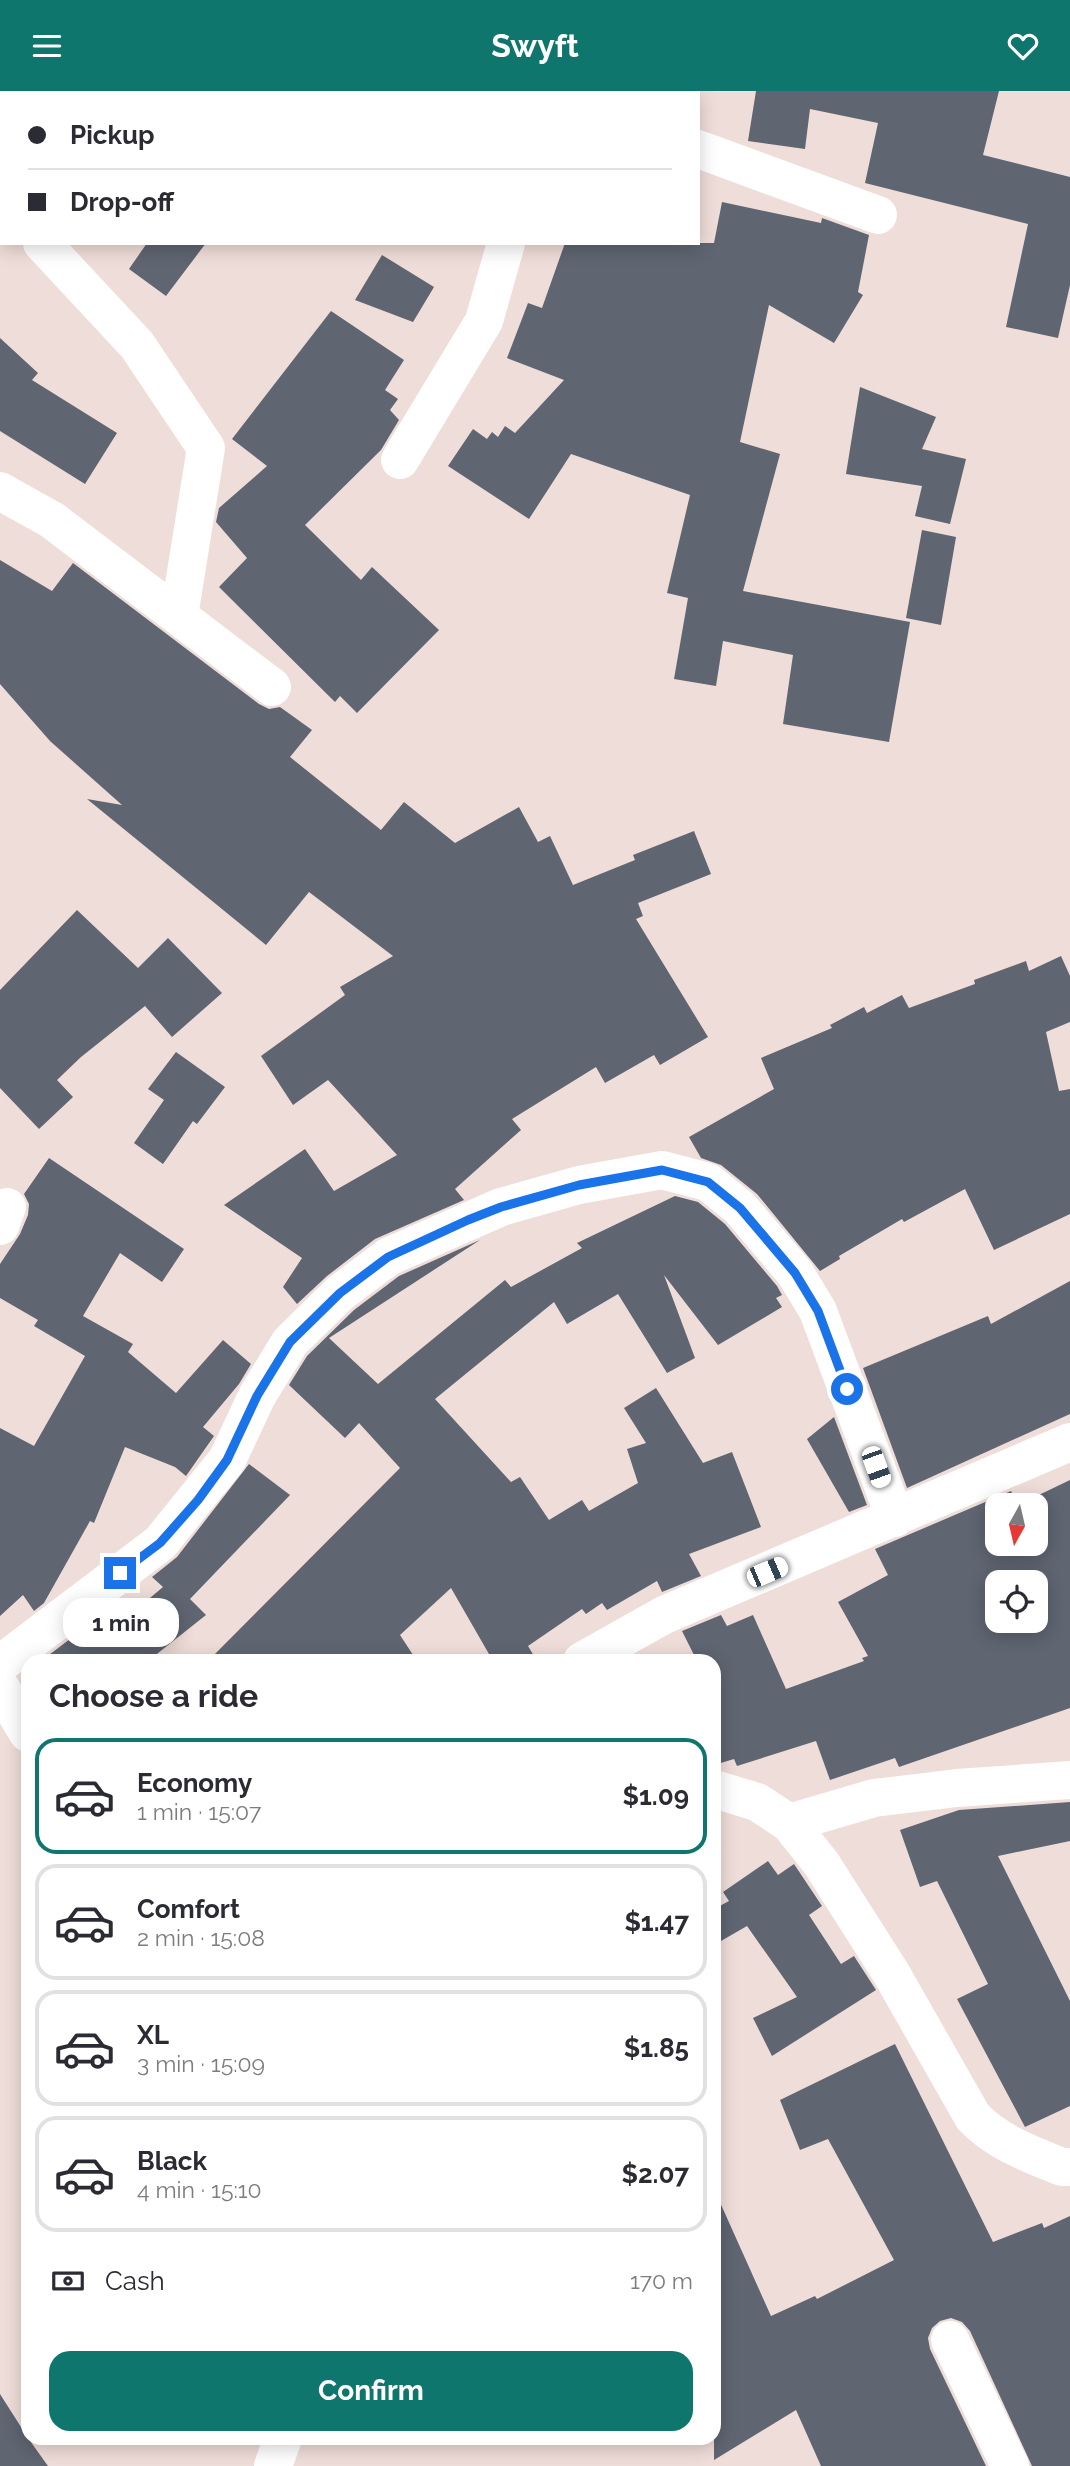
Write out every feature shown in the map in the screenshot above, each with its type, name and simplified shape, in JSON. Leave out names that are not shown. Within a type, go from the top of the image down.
[{"type":"street","points":[[700,150],[878,215]]},
{"type":"street","points":[[43,245],[136,345],[206,448],[179,616]]},
{"type":"street","points":[[400,460],[484,321],[505,245]]},
{"type":"street","points":[[0,491],[52,520],[272,687]]},
{"type":"street","points":[[0,1664],[160,1543],[227,1460],[257,1396],[290,1342],[340,1293],[388,1257],[501,1207],[579,1185],[662,1170],[708,1182],[740,1208],[795,1273],[818,1311],[895,1518]]},
{"type":"street","points":[[594,1654],[664,1615],[1070,1442]]},
{"type":"street","points":[[0,1687],[21,1722]]},
{"type":"street","points":[[789,1823],[874,1798],[957,1788],[1070,1780]]},
{"type":"street","points":[[721,1791],[757,1802],[789,1823],[821,1863],[891,1973],[973,2117],[987,2131],[1007,2144],[1062,2167],[1070,2167]]},
{"type":"street","points":[[950,2340],[1010,2466]]},
{"type":"street","points":[[273,2466],[280,2445]]},
{"type":"building","points":[[756,91],[999,91],[983,155],[1070,177],[1070,285],[1058,338],[1006,327],[1028,224],[865,183],[878,123],[810,109],[805,149],[748,141]]},
{"type":"building","points":[[722,202],[821,223],[822,218],[869,235],[858,292],[863,295],[834,343],[769,305],[740,442],[780,454],[743,591],[910,622],[889,742],[783,724],[793,655],[723,641],[716,686],[674,679],[688,598],[667,593],[690,495],[571,454],[529,519],[448,466],[473,429],[487,439],[492,432],[498,437],[505,426],[515,433],[564,380],[507,358],[528,303],[542,308],[564,245],[714,243]]},
{"type":"building","points":[[146,245],[204,245],[166,296],[129,269]]},
{"type":"building","points":[[382,255],[434,287],[413,322],[355,300]]},
{"type":"building","points":[[331,311],[404,360],[385,390],[398,399],[390,410],[399,420],[381,450],[305,525],[361,580],[372,567],[439,630],[357,713],[340,696],[335,702],[219,587],[247,558],[216,522],[219,508],[267,466],[232,439]]},
{"type":"building","points":[[0,338],[38,373],[32,380],[117,433],[85,484],[0,431]]},
{"type":"building","points":[[860,387],[936,417],[922,449],[966,459],[950,524],[915,516],[922,486],[846,474]]},
{"type":"building","points":[[922,530],[956,537],[941,625],[906,618]]},
{"type":"building","points":[[0,560],[52,591],[73,563],[259,704],[269,709],[280,707],[312,730],[290,757],[381,830],[404,802],[455,843],[519,807],[538,842],[550,836],[573,885],[635,860],[633,855],[694,831],[711,874],[638,903],[643,916],[636,919],[708,1037],[660,1065],[654,1055],[605,1083],[596,1067],[512,1119],[521,1130],[455,1189],[464,1200],[375,1239],[327,1276],[297,1304],[283,1287],[302,1258],[224,1205],[305,1149],[334,1191],[397,1155],[328,1080],[293,1105],[261,1056],[345,995],[340,987],[393,956],[309,892],[266,945],[87,799],[122,805],[50,741],[0,684]]},
{"type":"building","points":[[77,910],[138,968],[168,938],[222,993],[172,1037],[145,1006],[81,1057],[57,1080],[73,1097],[39,1129],[0,1088],[0,990]]},
{"type":"building","points":[[1061,956],[1070,976],[1070,1022],[1046,1032],[1059,1091],[1070,1089],[1070,1214],[994,1250],[965,1189],[904,1222],[902,1219],[839,1256],[840,1259],[820,1271],[757,1194],[721,1165],[701,1158],[689,1137],[774,1089],[761,1058],[832,1028],[830,1025],[864,1007],[867,1013],[902,995],[909,1008],[975,984],[974,980],[1026,961],[1029,971]]},
{"type":"building","points":[[176,1052],[225,1087],[197,1124],[193,1121],[163,1164],[134,1143],[164,1100],[148,1089]]},
{"type":"building","points":[[49,1158],[184,1249],[162,1282],[120,1253],[83,1316],[133,1344],[128,1352],[176,1393],[223,1340],[251,1364],[239,1384],[203,1427],[214,1436],[186,1476],[175,1467],[125,1447],[94,1523],[90,1521],[44,1603],[34,1611],[23,1595],[0,1616],[0,1428],[34,1446],[85,1356],[34,1326],[38,1320],[0,1298],[0,1264],[20,1234],[28,1215],[29,1204],[24,1194]]},
{"type":"building","points":[[675,1196],[698,1202],[725,1224],[777,1286],[782,1295],[776,1298],[782,1307],[718,1345],[664,1275],[695,1358],[667,1373],[618,1294],[567,1324],[554,1302],[435,1399],[511,1482],[520,1477],[549,1520],[582,1500],[589,1511],[638,1483],[627,1449],[646,1443],[624,1408],[656,1388],[703,1463],[732,1452],[761,1527],[689,1554],[701,1576],[662,1592],[657,1581],[607,1610],[602,1603],[586,1614],[582,1609],[528,1646],[533,1654],[489,1654],[451,1588],[400,1635],[412,1654],[215,1654],[400,1468],[359,1423],[345,1438],[289,1385],[307,1356],[354,1310],[399,1276],[480,1240],[329,1338],[378,1384],[505,1280],[511,1287],[582,1248],[577,1243]]},
{"type":"building","points":[[1070,1281],[1070,1414],[907,1488],[863,1368],[988,1316],[991,1324]]},
{"type":"building","points":[[834,1417],[867,1505],[849,1512],[807,1439]]},
{"type":"building","points":[[249,1464],[290,1495],[190,1599],[206,1615],[157,1654],[50,1654],[95,1620],[106,1635],[163,1587],[152,1577],[177,1557]]},
{"type":"building","points":[[1070,1480],[1070,1708],[899,1767],[895,1758],[830,1780],[816,1741],[737,1766],[734,1759],[721,1763],[721,1654],[694,1654],[682,1631],[721,1615],[727,1626],[753,1615],[786,1689],[864,1661],[862,1658],[868,1656],[838,1602],[888,1575],[875,1549],[985,1502],[985,1556],[1048,1556],[1048,1493],[1043,1493]]},
{"type":"building","points":[[1070,1802],[1070,1841],[998,1856],[1070,2001],[1070,2106],[1025,2127],[957,1999],[988,1984],[937,1881],[920,1887],[900,1830],[959,1810]]},
{"type":"building","points":[[768,1861],[778,1875],[794,1864],[822,1906],[809,1915],[841,1964],[854,1956],[876,1990],[772,2056],[753,2018],[797,1997],[747,1926],[721,1941],[721,1905],[729,1901],[723,1892]]},
{"type":"building","points":[[895,2044],[993,2242],[1042,2223],[1044,2228],[1070,2216],[1070,2466],[1032,2466],[970,2331],[962,2322],[951,2318],[940,2321],[932,2328],[928,2338],[930,2349],[986,2466],[821,2466],[796,2410],[714,2460],[714,2445],[721,2445],[721,2205],[771,2316],[815,2296],[817,2299],[894,2260],[828,2139],[800,2150],[780,2100]]},
{"type":"building","points":[[0,2394],[21,2427],[21,2445],[33,2445],[48,2466],[0,2466]]},
{"type":"route","points":[[120,1573],[160,1543],[198,1500],[227,1460],[257,1396],[290,1342],[340,1293],[388,1257],[468,1220],[501,1207],[579,1185],[662,1170],[708,1182],[740,1208],[795,1273],[818,1311],[847,1389]]}]
